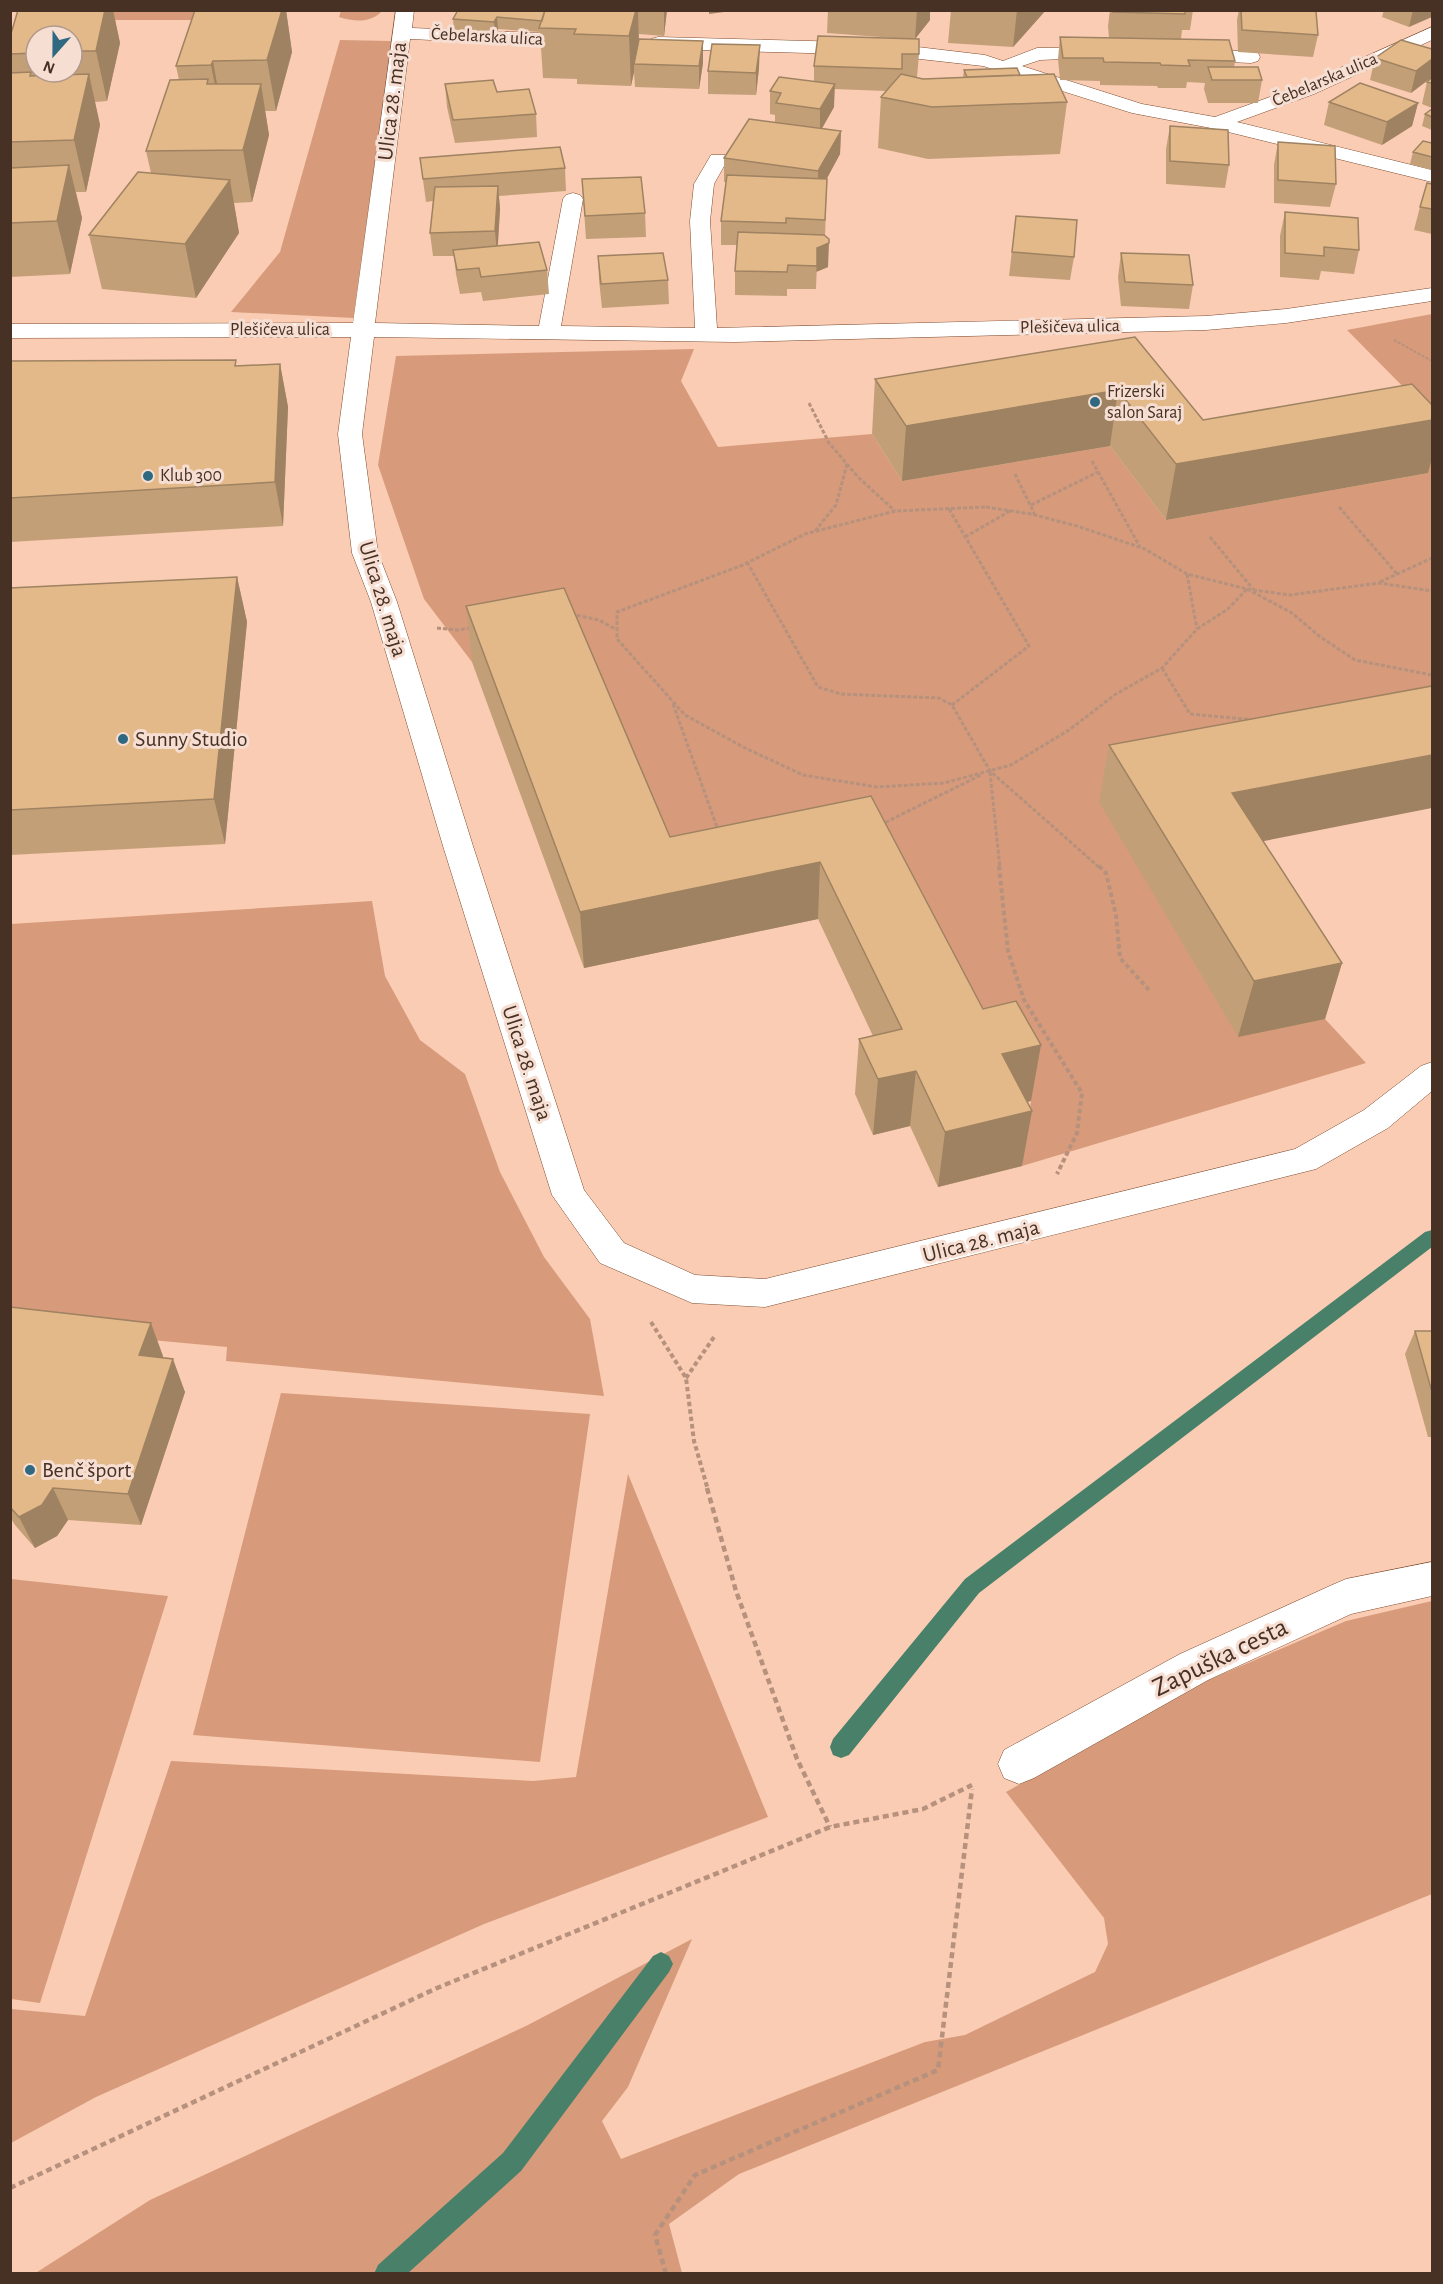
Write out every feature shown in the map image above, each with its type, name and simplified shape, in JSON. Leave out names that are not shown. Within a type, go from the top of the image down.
[{"type":"street","name":"Ulica 28. maja","points":[[405,10],[350,434],[365,553],[384,602],[458,846],[569,1195],[612,1252],[692,1289],[765,1293],[1304,1160],[1376,1119],[1432,1074]]},
{"type":"street","name":"Čebelarska ulica","points":[[401,33],[603,42]]},
{"type":"street","name":"Čebelarska ulica","points":[[1216,123],[1307,90],[1432,33]]},
{"type":"street","name":"Čebelarska ulica","points":[[638,43],[884,49],[985,61],[1138,110],[1216,123],[1432,176]]},
{"type":"street","points":[[1004,67],[1037,54],[1063,52],[1122,54]]},
{"type":"street","points":[[1169,55],[1251,57]]},
{"type":"street","points":[[706,334],[700,221],[704,184],[718,159]]},
{"type":"street","points":[[549,331],[573,199]]},
{"type":"street","name":"Plešičeva ulica","points":[[10,331],[364,330],[706,334],[1206,323],[1286,316],[1432,294]]},
{"type":"street","name":"Zapuška cesta","points":[[1019,1764],[1194,1667],[1346,1597],[1432,1579]]},
{"type":"path","points":[[1392,340],[1432,361]]},
{"type":"path","points":[[809,403],[829,443],[895,511]]},
{"type":"path","points":[[1092,461],[1140,548]]},
{"type":"path","points":[[814,532],[836,506],[847,464]]},
{"type":"path","points":[[1031,505],[1098,472]]},
{"type":"path","points":[[1015,474],[1036,515]]},
{"type":"path","points":[[1432,591],[1380,583],[1290,594],[1247,589],[1228,609],[1197,629],[1162,668],[1116,694],[1069,730],[1011,765],[944,783],[877,787],[803,775],[745,748],[685,715],[617,639],[617,612],[747,562],[814,532],[895,511],[986,507],[1036,515],[1140,548],[1187,574],[1247,589],[1292,613],[1319,636],[1354,660],[1432,675]]},
{"type":"path","points":[[1339,507],[1398,574]]},
{"type":"path","points":[[949,508],[1029,646],[952,705]]},
{"type":"path","points":[[965,537],[1010,511]]},
{"type":"path","points":[[1210,537],[1254,589]]},
{"type":"path","points":[[1380,583],[1432,558]]},
{"type":"path","points":[[747,562],[818,687],[841,694],[939,698],[952,705],[990,771],[1106,873],[1116,915],[1120,958],[1149,990]]},
{"type":"path","points":[[1187,574],[1197,629]]},
{"type":"path","points":[[561,615],[572,614],[600,620],[618,631]]},
{"type":"path","points":[[430,627],[457,630],[478,627]]},
{"type":"path","points":[[1162,668],[1190,714],[1256,720]]},
{"type":"path","points":[[672,701],[720,833]]},
{"type":"path","points":[[990,771],[1008,951],[1024,1000],[1082,1094],[1077,1133],[1030,1228]]},
{"type":"path","points":[[875,827],[990,771]]},
{"type":"path","points":[[650,1320],[686,1378],[694,1442],[736,1591],[797,1759],[830,1827]]},
{"type":"path","points":[[686,1378],[712,1338],[721,1332]]},
{"type":"path","points":[[10,2188],[437,1988],[830,1827],[923,1809],[1019,1764]]},
{"type":"path","points":[[666,2274],[656,2235],[695,2175],[938,2070],[972,1785]]},
{"type":"shaded area","points":[[341,10],[382,11],[373,18],[351,20],[339,17]]},
{"type":"shaded area","points":[[28,11],[204,11],[202,20],[92,20]]},
{"type":"shaded area","points":[[340,40],[391,41],[354,318],[231,312],[280,252]]},
{"type":"shaded area","points":[[1432,314],[1432,740],[1100,802],[1325,1019],[1366,1063],[1022,1166],[1031,1101],[867,853],[671,893],[568,645],[472,662],[424,599],[378,465],[396,356],[694,349],[681,381],[718,447],[872,434],[902,481],[1110,446],[1166,520],[1428,473],[1427,411],[1347,330]]},
{"type":"shaded area","points":[[372,901],[385,976],[420,1040],[465,1074],[500,1172],[544,1257],[590,1319],[604,1396],[226,1361],[227,1347],[11,1327],[11,924]]},
{"type":"shaded area","points":[[281,1393],[590,1414],[540,1762],[193,1735]]},
{"type":"shaded area","points":[[628,1474],[768,1817],[484,1924],[96,2097],[11,2143],[11,2009],[85,2016],[171,1761],[533,1781],[576,1777]]},
{"type":"shaded area","points":[[11,1579],[168,1596],[40,2003],[11,1999]]},
{"type":"shaded area","points":[[1432,1601],[1432,1894],[739,2174],[669,2224],[682,2273],[34,2274],[150,2200],[526,2026],[692,1939],[628,2087],[602,2121],[621,2159],[925,2042],[965,2035],[1095,1972],[1108,1944],[1104,1918],[1006,1792],[1206,1681],[1346,1621]]},
{"type":"building","points":[[18,10],[105,10],[96,51],[84,51],[84,24],[24,24],[24,53],[10,54],[10,37]]},
{"type":"building","points":[[195,10],[282,10],[267,60],[213,61],[211,65],[176,66]]},
{"type":"building","points":[[458,10],[545,10],[542,21],[497,17],[494,22],[453,19]]},
{"type":"building","points":[[545,10],[636,10],[629,36],[574,34],[576,29],[539,28]]},
{"type":"building","points":[[1113,10],[1185,10],[1185,14],[1113,12]]},
{"type":"building","points":[[1241,10],[1316,11],[1318,35],[1242,30]]},
{"type":"building","points":[[818,36],[919,39],[919,54],[902,54],[902,69],[814,66]]},
{"type":"building","points":[[1060,37],[1229,40],[1235,61],[1188,60],[1190,66],[1104,62],[1103,58],[1063,58]]},
{"type":"building","points":[[639,39],[703,41],[699,66],[634,64]]},
{"type":"building","points":[[1401,40],[1432,49],[1432,59],[1416,71],[1375,58]]},
{"type":"building","points":[[712,44],[760,45],[756,73],[708,71]]},
{"type":"building","points":[[1208,67],[1258,67],[1262,80],[1212,80]]},
{"type":"building","points":[[1017,68],[1020,75],[967,77],[964,70]]},
{"type":"building","points":[[24,72],[24,84],[84,84],[84,74],[89,74],[74,140],[10,142],[10,73]]},
{"type":"building","points":[[901,74],[923,79],[1054,74],[1067,102],[932,107],[881,97]]},
{"type":"building","points":[[779,77],[835,84],[820,109],[776,103],[781,93],[770,91]]},
{"type":"building","points":[[208,79],[207,84],[261,84],[243,150],[146,151],[170,80]]},
{"type":"building","points":[[493,80],[497,92],[529,89],[536,114],[453,120],[445,84]]},
{"type":"building","points":[[1360,83],[1418,103],[1387,122],[1329,102]]},
{"type":"building","points":[[1432,109],[1432,117],[1425,114]]},
{"type":"building","points":[[749,119],[841,131],[818,171],[724,158]]},
{"type":"building","points":[[1170,126],[1228,130],[1229,165],[1170,161]]},
{"type":"building","points":[[1423,141],[1432,143],[1432,157],[1413,152]]},
{"type":"building","points":[[1278,142],[1335,146],[1336,184],[1278,180]]},
{"type":"building","points":[[560,147],[565,168],[423,179],[420,158]]},
{"type":"building","points":[[69,165],[57,221],[10,223],[10,168]]},
{"type":"building","points":[[138,172],[230,180],[185,244],[89,235]]},
{"type":"building","points":[[727,175],[827,179],[825,220],[786,218],[786,223],[721,221]]},
{"type":"building","points":[[641,177],[645,213],[585,216],[582,179]]},
{"type":"building","points":[[1427,183],[1432,184],[1432,209],[1420,207]]},
{"type":"building","points":[[498,186],[495,231],[430,233],[435,187]]},
{"type":"building","points":[[1285,212],[1358,218],[1359,250],[1324,247],[1324,256],[1285,253]]},
{"type":"building","points":[[1016,216],[1077,220],[1074,257],[1012,252]]},
{"type":"building","points":[[738,232],[824,235],[829,239],[829,243],[817,248],[817,266],[788,265],[787,272],[735,271]]},
{"type":"building","points":[[539,242],[547,270],[481,277],[479,268],[457,270],[453,250]]},
{"type":"building","points":[[663,253],[668,280],[601,284],[598,256]]},
{"type":"building","points":[[1121,253],[1189,255],[1193,285],[1125,282]]},
{"type":"building","points":[[1135,337],[1203,420],[1412,384],[1432,405],[1432,420],[1176,464],[1118,390],[906,426],[875,379]]},
{"type":"building","name":"Klub 300","points":[[236,360],[235,366],[280,364],[275,482],[10,498],[10,361]]},
{"type":"building","name":"Sunny Studio","points":[[237,577],[214,799],[10,810],[10,588]]},
{"type":"building","points":[[564,588],[670,837],[871,796],[983,1009],[1016,1001],[1041,1045],[1002,1054],[1032,1111],[945,1132],[916,1071],[878,1079],[859,1039],[902,1029],[820,862],[580,912],[466,606]]},
{"type":"building","points":[[1432,686],[1432,755],[1232,793],[1342,963],[1254,981],[1109,745]]},
{"type":"building","points":[[10,1307],[151,1323],[139,1355],[173,1359],[128,1494],[53,1488],[42,1505],[19,1517],[10,1507]]},
{"type":"building","points":[[1415,1331],[1432,1331],[1432,1392]]},
{"type":"waterway","points":[[841,1747],[972,1586],[1432,1237]]},
{"type":"waterway","points":[[387,2274],[512,2162],[661,1964]]},
{"type":"place","name":"Frizerski salon Saraj","points":[[1095,402]]},
{"type":"place","name":"Klub 300","points":[[148,476]]},
{"type":"place","name":"Sunny Studio","points":[[123,739]]},
{"type":"place","name":"Benč šport","points":[[30,1470]]}]
